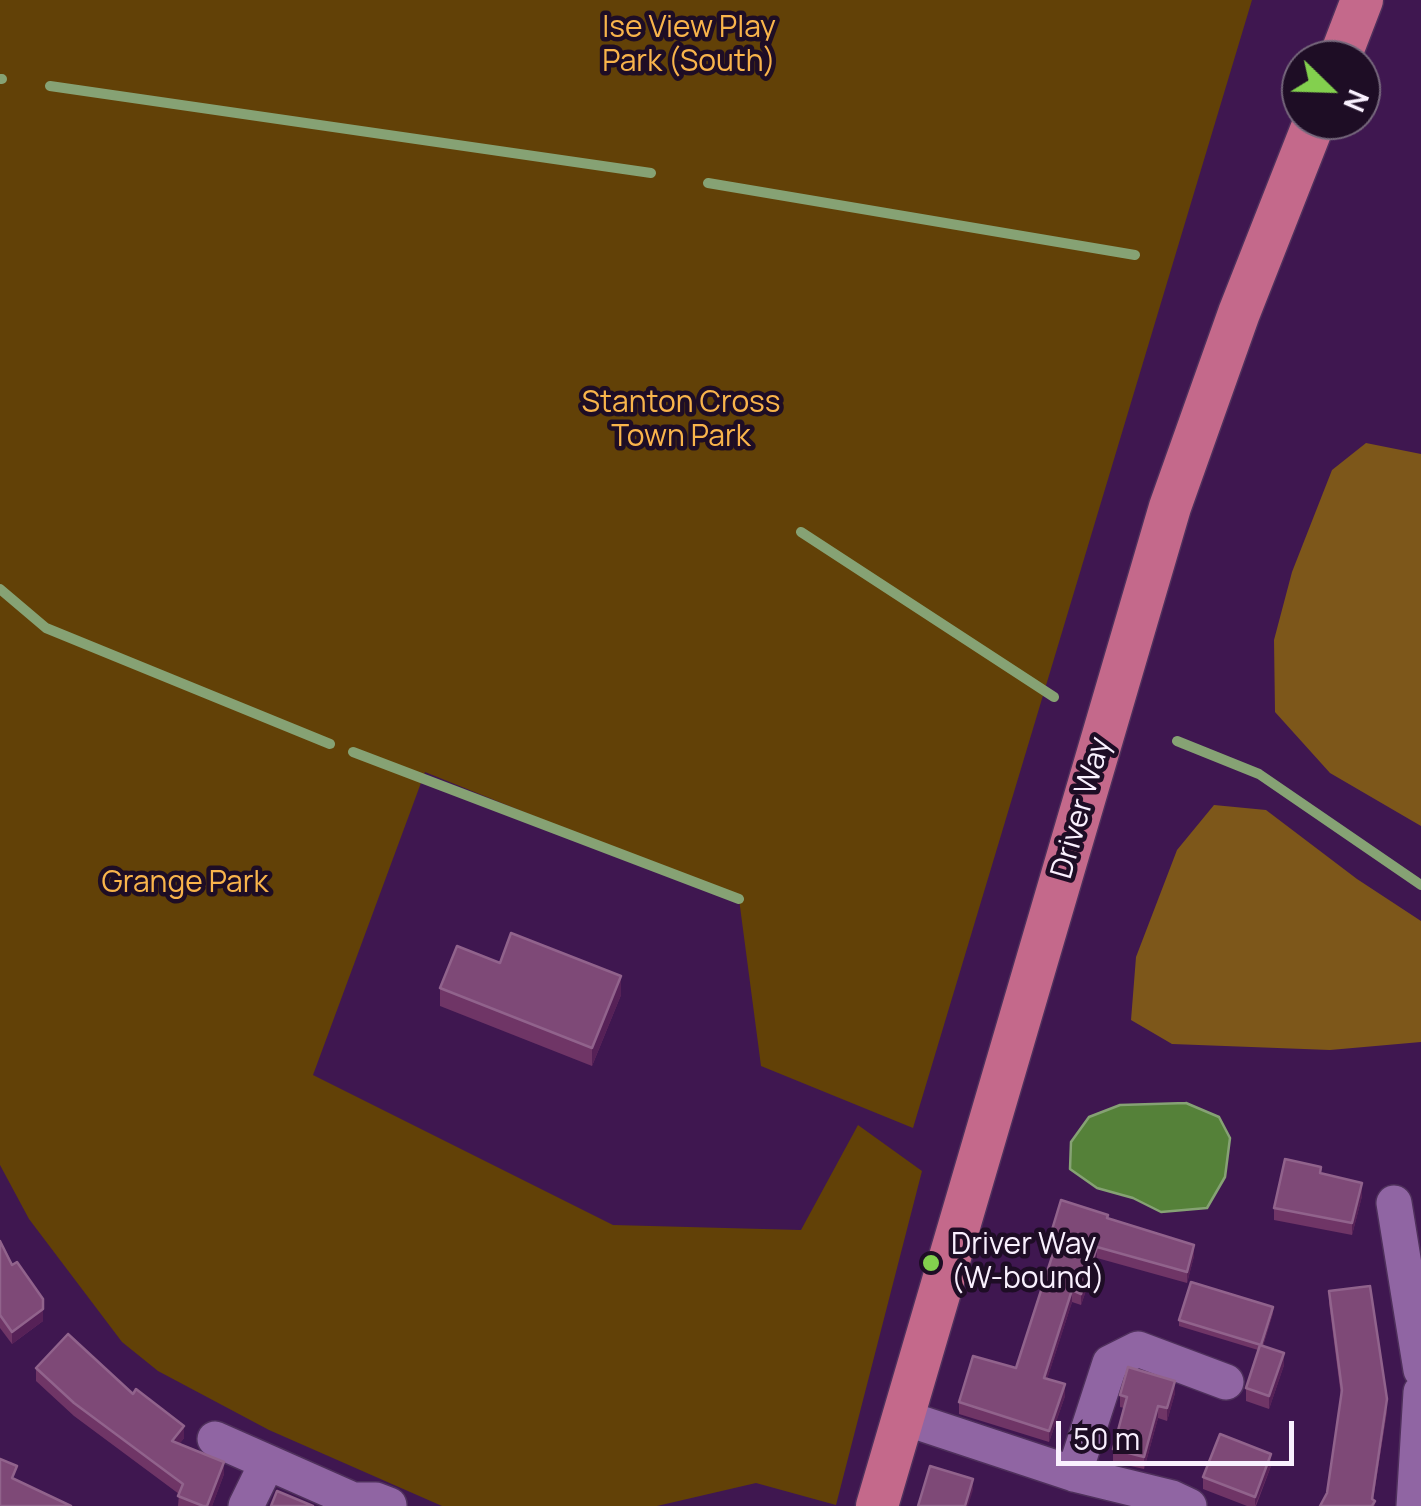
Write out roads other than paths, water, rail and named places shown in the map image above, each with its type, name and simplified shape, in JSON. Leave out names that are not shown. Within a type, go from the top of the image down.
[{"type":"main road","points":[[1347,40],[1362,0]]},
{"type":"main road","name":"Driver Way","points":[[877,1506],[1170,507],[1238,313],[1307,140]]},
{"type":"street","points":[[1394,1203],[1421,1370]]},
{"type":"street","points":[[1074,1474],[1110,1363],[1138,1348],[1226,1382]]},
{"type":"street","points":[[1414,1506],[1421,1392]]},
{"type":"street","points":[[905,1418],[1074,1474],[1172,1498],[1188,1506]]},
{"type":"street","points":[[215,1439],[353,1500],[389,1504]]},
{"type":"street","points":[[246,1506],[267,1463]]},
{"type":"waterway","points":[[50,86],[651,173]]},
{"type":"waterway","points":[[708,183],[1135,255]]},
{"type":"waterway","points":[[801,532],[1054,697]]},
{"type":"waterway","points":[[0,589],[46,628],[330,744]]},
{"type":"waterway","points":[[1177,741],[1259,774],[1421,885]]},
{"type":"waterway","points":[[353,752],[739,899]]},
{"type":"place","name":"Driver Way (W-bound)","points":[[931,1263]]},
{"type":"park label","name":"Ise View Play Park (South)","points":[[689,46]]},
{"type":"park label","name":"Stanton Cross Town Park","points":[[681,421]]},
{"type":"park label","name":"Grange Park","points":[[185,884]]}]
